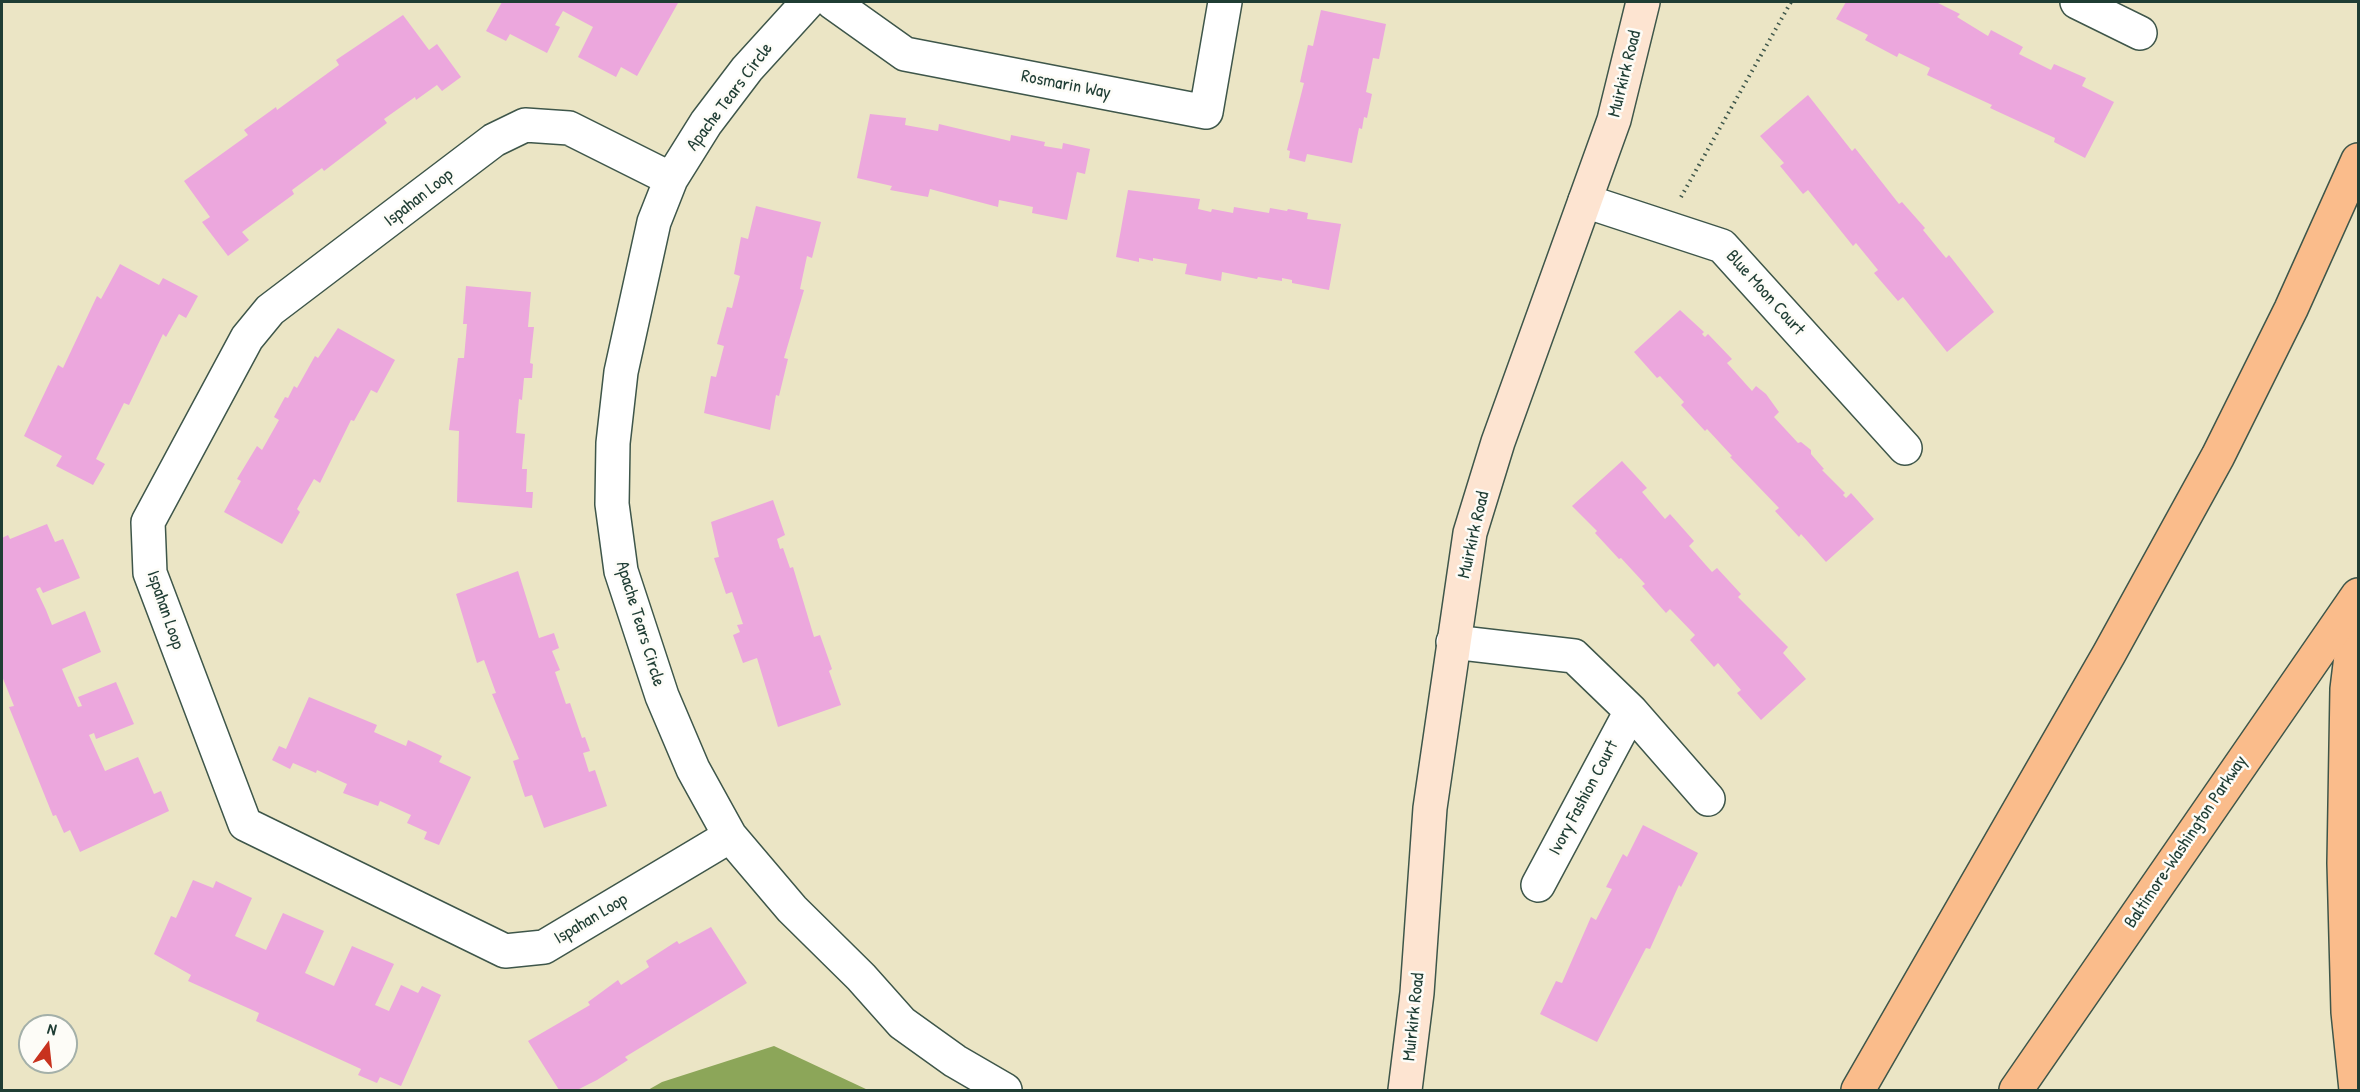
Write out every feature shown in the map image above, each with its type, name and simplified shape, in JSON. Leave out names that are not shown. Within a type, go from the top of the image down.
[{"type":"main road","name":"Muirkirk Road","points":[[1405,1090],[1418,993],[1430,808],[1470,533],[1498,442],[1614,120],[1643,2]]},
{"type":"main road","points":[[1858,1090],[2097,674],[2218,456],[2291,309],[2358,160]]},
{"type":"main road","points":[[2356,1090],[2348,1012],[2343,863],[2347,689],[2358,597]]},
{"type":"main road","name":"Baltimore-Washington Parkway","points":[[2016,1090],[2293,687],[2358,597]]},
{"type":"street","name":"Apache Tears Circle","points":[[808,2],[747,69],[706,123],[671,179],[654,222],[621,372],[613,444],[612,504],[621,571],[662,696],[693,769],[730,836],[792,909],[861,976],[902,1023],[955,1061],[1005,1090]]},
{"type":"street","name":"Rosmarin Way","points":[[832,2],[905,54],[1206,112],[1225,2]]},
{"type":"street","points":[[2077,2],[2140,33]]},
{"type":"street","name":"Ispahan Loop","points":[[671,179],[570,128],[525,125],[494,140],[270,310],[247,338],[148,522],[150,573],[244,824],[505,951],[544,947],[730,836]]},
{"type":"street","name":"Blue Moon Court","points":[[1585,201],[1722,246],[1905,448]]},
{"type":"street","points":[[1453,642],[1574,657],[1631,711],[1708,799]]},
{"type":"street","name":"Ivory Fashion Court","points":[[1538,885],[1631,711]]},
{"type":"path","points":[[1664,227],[1791,2]]},
{"type":"green space","points":[[774,1046],[868,1090],[648,1090],[662,1082]]},
{"type":"building","points":[[502,2],[678,3],[637,76],[621,67],[616,77],[578,57],[593,27],[563,11],[555,25],[560,27],[547,53],[510,34],[506,41],[486,31]]},
{"type":"building","points":[[1846,2],[1936,2],[1960,14],[1957,17],[1988,36],[1991,30],[2023,47],[2019,54],[2051,70],[2054,64],[2086,78],[2082,86],[2114,102],[2085,158],[2054,142],[2055,138],[1927,75],[1930,68],[1899,53],[1897,57],[1865,40],[1868,35],[1836,19]]},
{"type":"building","points":[[1321,10],[1386,24],[1379,59],[1373,58],[1366,92],[1372,94],[1367,118],[1364,117],[1362,129],[1359,128],[1352,163],[1307,154],[1305,162],[1289,158],[1290,151],[1287,150],[1304,83],[1300,82],[1308,45],[1313,46]]},
{"type":"building","points":[[403,15],[429,50],[437,44],[461,77],[442,91],[437,85],[416,100],[415,97],[384,119],[387,123],[324,171],[322,168],[292,190],[294,194],[242,232],[249,240],[228,256],[202,222],[210,217],[184,181],[248,135],[244,130],[276,107],[277,110],[339,65],[336,60]]},
{"type":"building","points":[[1808,95],[1852,151],[1855,148],[1899,204],[1902,202],[1925,228],[1923,230],[1946,258],[1949,255],[1994,312],[1947,352],[1903,297],[1898,301],[1874,273],[1878,270],[1856,243],[1853,246],[1808,190],[1803,194],[1780,166],[1784,163],[1760,136]]},
{"type":"building","points":[[870,114],[906,118],[905,125],[938,131],[939,124],[1010,141],[1011,135],[1045,142],[1044,146],[1062,149],[1063,143],[1090,149],[1085,174],[1077,172],[1067,220],[1032,213],[1033,207],[999,200],[998,207],[930,189],[928,197],[890,190],[892,186],[857,178]]},
{"type":"building","points":[[1128,190],[1200,199],[1198,209],[1211,212],[1212,209],[1233,213],[1234,207],[1269,213],[1270,208],[1287,211],[1288,209],[1308,213],[1307,219],[1341,224],[1329,290],[1292,283],[1292,280],[1282,278],[1282,281],[1258,277],[1257,279],[1222,272],[1221,281],[1185,274],[1187,264],[1153,258],[1153,261],[1139,258],[1139,262],[1116,257]]},
{"type":"building","points":[[756,206],[821,222],[812,258],[807,256],[800,289],[804,290],[784,358],[788,359],[779,396],[776,395],[770,430],[704,413],[711,376],[716,377],[724,346],[717,344],[727,307],[732,308],[740,276],[734,274],[741,237],[748,239]]},
{"type":"building","points":[[120,264],[159,285],[163,278],[198,296],[186,318],[179,314],[166,337],[163,334],[129,405],[124,403],[96,459],[105,464],[93,485],[56,466],[62,456],[24,436],[58,365],[63,368],[97,296],[101,299]]},
{"type":"building","points":[[466,286],[531,292],[528,327],[534,327],[530,363],[533,364],[532,378],[524,378],[522,400],[519,399],[516,433],[525,434],[522,469],[527,469],[526,492],[533,492],[532,508],[457,502],[459,431],[449,430],[458,358],[464,358],[467,324],[463,324]]},
{"type":"building","points":[[1680,310],[1704,332],[1702,334],[1705,337],[1708,334],[1732,359],[1727,363],[1752,391],[1756,386],[1766,394],[1779,412],[1774,417],[1798,443],[1801,442],[1811,450],[1811,454],[1824,469],[1822,470],[1845,493],[1843,495],[1846,498],[1851,493],[1874,519],[1826,562],[1801,534],[1799,537],[1775,511],[1779,508],[1730,457],[1732,456],[1707,429],[1705,431],[1681,405],[1684,402],[1660,376],[1657,378],[1634,352]]},
{"type":"building","points":[[338,328],[395,360],[377,393],[371,390],[354,421],[351,420],[320,483],[314,479],[297,509],[300,512],[282,544],[224,512],[241,481],[237,479],[257,446],[262,450],[279,420],[274,417],[285,397],[288,398],[294,386],[297,388],[315,356],[318,358]]},
{"type":"building","points":[[1622,461],[1647,488],[1642,492],[1665,519],[1670,514],[1694,541],[1689,546],[1712,572],[1717,568],[1741,594],[1738,597],[1788,647],[1783,653],[1806,679],[1761,720],[1737,693],[1741,690],[1718,663],[1714,667],[1690,640],[1695,635],[1670,609],[1666,613],[1642,586],[1645,584],[1621,558],[1619,559],[1595,533],[1597,531],[1572,506]]},
{"type":"building","points":[[773,500],[785,535],[777,539],[780,549],[783,548],[790,568],[793,567],[814,637],[820,635],[841,705],[778,727],[757,658],[743,663],[733,635],[740,632],[737,625],[743,624],[732,592],[726,594],[714,558],[719,557],[711,522]]},
{"type":"building","points":[[47,524],[55,542],[63,539],[80,578],[43,593],[40,587],[36,589],[52,625],[85,611],[101,652],[62,669],[78,707],[82,706],[78,697],[116,682],[134,724],[96,739],[94,733],[89,735],[105,771],[138,757],[154,794],[161,791],[169,811],[80,852],[70,830],[64,833],[56,815],[53,816],[9,707],[14,706],[2,676],[2,538],[8,535],[10,539]]},
{"type":"building","points":[[518,571],[539,638],[554,633],[559,648],[552,651],[560,670],[555,672],[566,704],[570,703],[582,738],[585,737],[590,751],[583,753],[589,772],[595,770],[607,806],[544,828],[532,795],[525,797],[513,761],[519,759],[492,694],[496,693],[484,660],[477,663],[456,594]]},
{"type":"building","points":[[309,697],[377,725],[374,732],[406,746],[408,740],[442,756],[439,762],[471,777],[439,845],[424,839],[427,832],[407,823],[411,815],[380,801],[378,806],[343,793],[347,784],[317,770],[316,773],[293,763],[290,769],[272,760],[279,746],[286,749]]},
{"type":"building","points":[[1643,825],[1698,853],[1681,887],[1679,885],[1650,949],[1646,948],[1597,1042],[1540,1014],[1556,981],[1562,983],[1591,917],[1596,920],[1612,889],[1606,887],[1623,854],[1627,857]]},
{"type":"building","points":[[193,880],[213,888],[216,881],[252,898],[235,936],[266,950],[283,913],[324,931],[305,973],[334,986],[352,946],[394,964],[375,1005],[389,1011],[401,985],[418,993],[422,986],[441,995],[401,1086],[380,1077],[377,1083],[358,1075],[361,1069],[256,1021],[259,1013],[188,981],[191,975],[154,954],[171,916],[176,918]]},
{"type":"building","points":[[711,927],[747,983],[625,1057],[628,1060],[597,1080],[577,1090],[559,1090],[528,1041],[590,1005],[588,1002],[618,980],[621,985],[649,967],[646,961],[677,941],[679,944]]}]
